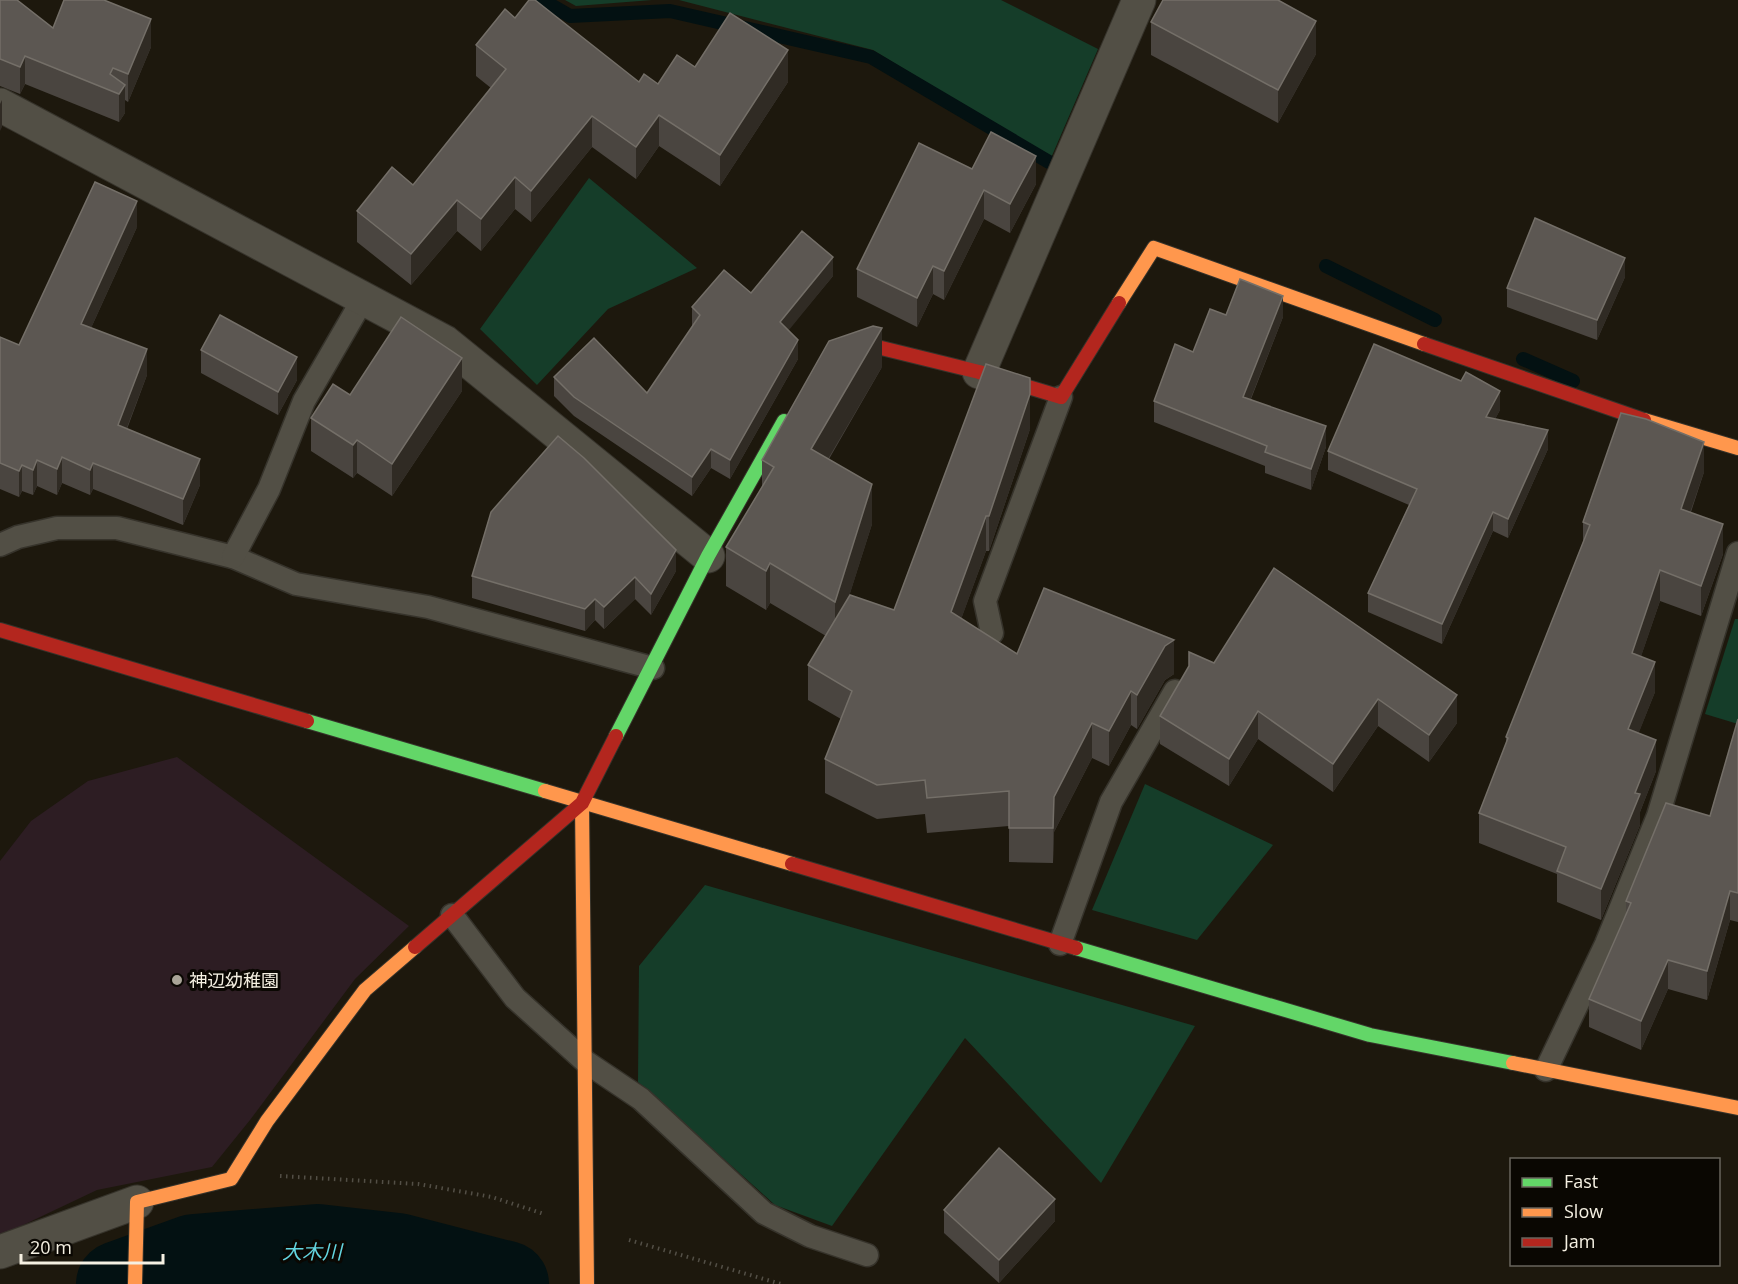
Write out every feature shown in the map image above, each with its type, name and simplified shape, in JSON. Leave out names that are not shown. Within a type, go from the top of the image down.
[{"type":"street","points":[[979,372],[1139,0]]},
{"type":"street","points":[[0,105],[445,342],[708,556]]},
{"type":"street","points":[[821,356],[861,343],[979,372],[1060,397],[1154,248],[1600,407],[1738,448]]},
{"type":"street","points":[[0,1252],[231,1179],[267,1121],[365,990],[582,804],[708,556],[792,406]]},
{"type":"street","points":[[0,630],[582,804],[1370,1035],[1738,1108]]},
{"type":"street","points":[[582,804],[587,1284]]},
{"type":"street","points":[[135,1284],[136,1210]]},
{"type":"lane","points":[[233,557],[269,489],[304,401],[363,299]]},
{"type":"lane","points":[[992,633],[985,601],[1060,397]]},
{"type":"lane","points":[[0,545],[18,537],[57,528],[117,528],[233,557],[296,584],[428,608],[653,668]]},
{"type":"lane","points":[[1546,1070],[1606,944],[1658,816],[1738,553]]},
{"type":"lane","points":[[1060,944],[1111,802],[1177,687]]},
{"type":"lane","points":[[452,915],[515,998],[586,1062],[641,1099],[764,1213],[810,1236],[867,1255]]},
{"type":"path","points":[[231,1179],[330,1177],[418,1184],[492,1197],[588,1228],[781,1284]]},
{"type":"shaded area","points":[[177,757],[409,926],[355,979],[212,1167],[97,1190],[0,1236],[0,861],[31,821],[88,781]]},
{"type":"green space","points":[[565,0],[652,0],[576,6]]},
{"type":"green space","points":[[679,0],[1001,0],[1098,49],[1051,158],[873,50]]},
{"type":"green space","points":[[589,178],[697,268],[608,309],[537,385],[480,329]]},
{"type":"green space","points":[[1735,619],[1738,619],[1738,724],[1705,714]]},
{"type":"green space","points":[[1145,784],[1273,845],[1197,940],[1092,910]]},
{"type":"green space","points":[[705,885],[1195,1026],[1101,1183],[965,1038],[832,1226],[775,1205],[638,1082],[639,966]]},
{"type":"building","points":[[0,0],[17,0],[53,28],[64,0],[104,0],[151,19],[128,74],[113,68],[110,74],[125,85],[119,94],[25,56],[20,67],[0,59]]},
{"type":"building","points":[[529,0],[535,0],[639,82],[644,74],[658,84],[677,55],[695,67],[730,13],[788,50],[720,155],[659,115],[636,147],[592,116],[531,191],[515,177],[481,219],[457,200],[411,254],[357,211],[392,167],[413,185],[506,69],[476,45],[505,9],[515,18]]},
{"type":"building","points":[[1163,0],[1278,0],[1316,21],[1278,90],[1151,22]]},
{"type":"building","points":[[991,132],[1036,156],[1010,204],[984,190],[944,271],[933,266],[917,298],[857,269],[919,143],[972,169]]},
{"type":"building","points":[[95,182],[137,201],[81,324],[147,349],[118,425],[200,459],[183,499],[93,463],[90,470],[62,457],[57,469],[37,460],[33,470],[22,465],[19,471],[0,463],[0,337],[19,345]]},
{"type":"building","points":[[1535,218],[1625,258],[1597,320],[1507,288]]},
{"type":"building","points":[[802,231],[833,257],[780,322],[798,340],[730,460],[711,449],[692,477],[574,397],[554,377],[594,338],[647,393],[700,315],[692,307],[724,270],[751,293]]},
{"type":"building","points":[[1240,279],[1283,296],[1243,397],[1326,426],[1311,469],[1265,452],[1267,446],[1154,401],[1175,344],[1193,352],[1210,309],[1226,315]]},
{"type":"building","points":[[220,315],[297,357],[278,392],[201,350]]},
{"type":"building","points":[[401,317],[462,358],[392,464],[357,440],[353,445],[311,418],[333,384],[350,395]]},
{"type":"building","points":[[873,326],[882,328],[811,449],[872,484],[835,602],[770,563],[766,571],[726,547],[774,467],[762,460],[829,341]]},
{"type":"building","points":[[1374,344],[1461,381],[1466,372],[1500,391],[1486,417],[1548,430],[1508,519],[1493,512],[1442,624],[1368,593],[1417,489],[1328,451]]},
{"type":"building","points":[[986,364],[1030,378],[1030,394],[989,516],[986,516],[951,612],[1017,654],[1044,588],[1174,640],[1165,646],[1137,695],[1131,691],[1109,731],[1092,723],[1054,797],[1053,828],[1009,828],[1009,791],[927,798],[925,780],[877,785],[825,759],[852,691],[808,665],[850,595],[894,610]]},
{"type":"building","points":[[1621,413],[1646,419],[1704,442],[1681,509],[1723,524],[1701,586],[1660,570],[1632,653],[1655,662],[1628,729],[1656,740],[1635,793],[1640,794],[1601,889],[1557,871],[1566,847],[1479,813],[1508,738],[1506,737],[1590,525],[1583,522]]},
{"type":"building","points":[[558,436],[584,458],[676,550],[651,594],[635,577],[604,607],[595,599],[585,609],[472,576],[491,512]]},
{"type":"building","points":[[1274,568],[1457,695],[1429,735],[1378,699],[1333,764],[1258,711],[1229,759],[1160,716],[1189,666],[1189,652],[1214,663]]},
{"type":"building","points":[[1738,719],[1738,893],[1730,891],[1707,971],[1668,960],[1641,1021],[1589,999],[1631,903],[1626,901],[1666,803],[1710,816]]},
{"type":"building","points":[[999,1148],[1055,1199],[999,1260],[944,1210]]},
{"type":"waterway","points":[[542,0],[570,16],[670,11],[871,57],[1049,162]]},
{"type":"waterway","points":[[1326,266],[1435,320]]},
{"type":"waterway","points":[[1523,359],[1573,381]]},
{"type":"waterway","name":"大木川","points":[[119,1284],[194,1257],[317,1247],[397,1256],[506,1284]]},
{"type":"traffic: fast","points":[[616,736],[708,556],[784,421]]},
{"type":"traffic: fast","points":[[307,721],[545,791]]},
{"type":"traffic: fast","points":[[1076,948],[1370,1035],[1513,1063]]},
{"type":"traffic: slow","points":[[1119,303],[1154,248],[1424,344]]},
{"type":"traffic: slow","points":[[1644,420],[1738,448]]},
{"type":"traffic: slow","points":[[545,791],[792,864]]},
{"type":"traffic: slow","points":[[582,803],[587,1284]]},
{"type":"traffic: slow","points":[[135,1284],[137,1202],[231,1179],[267,1121],[365,990],[415,947]]},
{"type":"traffic: slow","points":[[1513,1063],[1738,1108]]},
{"type":"traffic: jam","points":[[839,350],[861,343],[979,372],[1061,397],[1119,303]]},
{"type":"traffic: jam","points":[[1424,344],[1644,420]]},
{"type":"traffic: jam","points":[[0,630],[307,721]]},
{"type":"traffic: jam","points":[[415,947],[582,803],[616,736]]},
{"type":"traffic: jam","points":[[792,864],[1076,948]]},
{"type":"place","name":"神辺幼稚園","points":[[177,980]]}]
